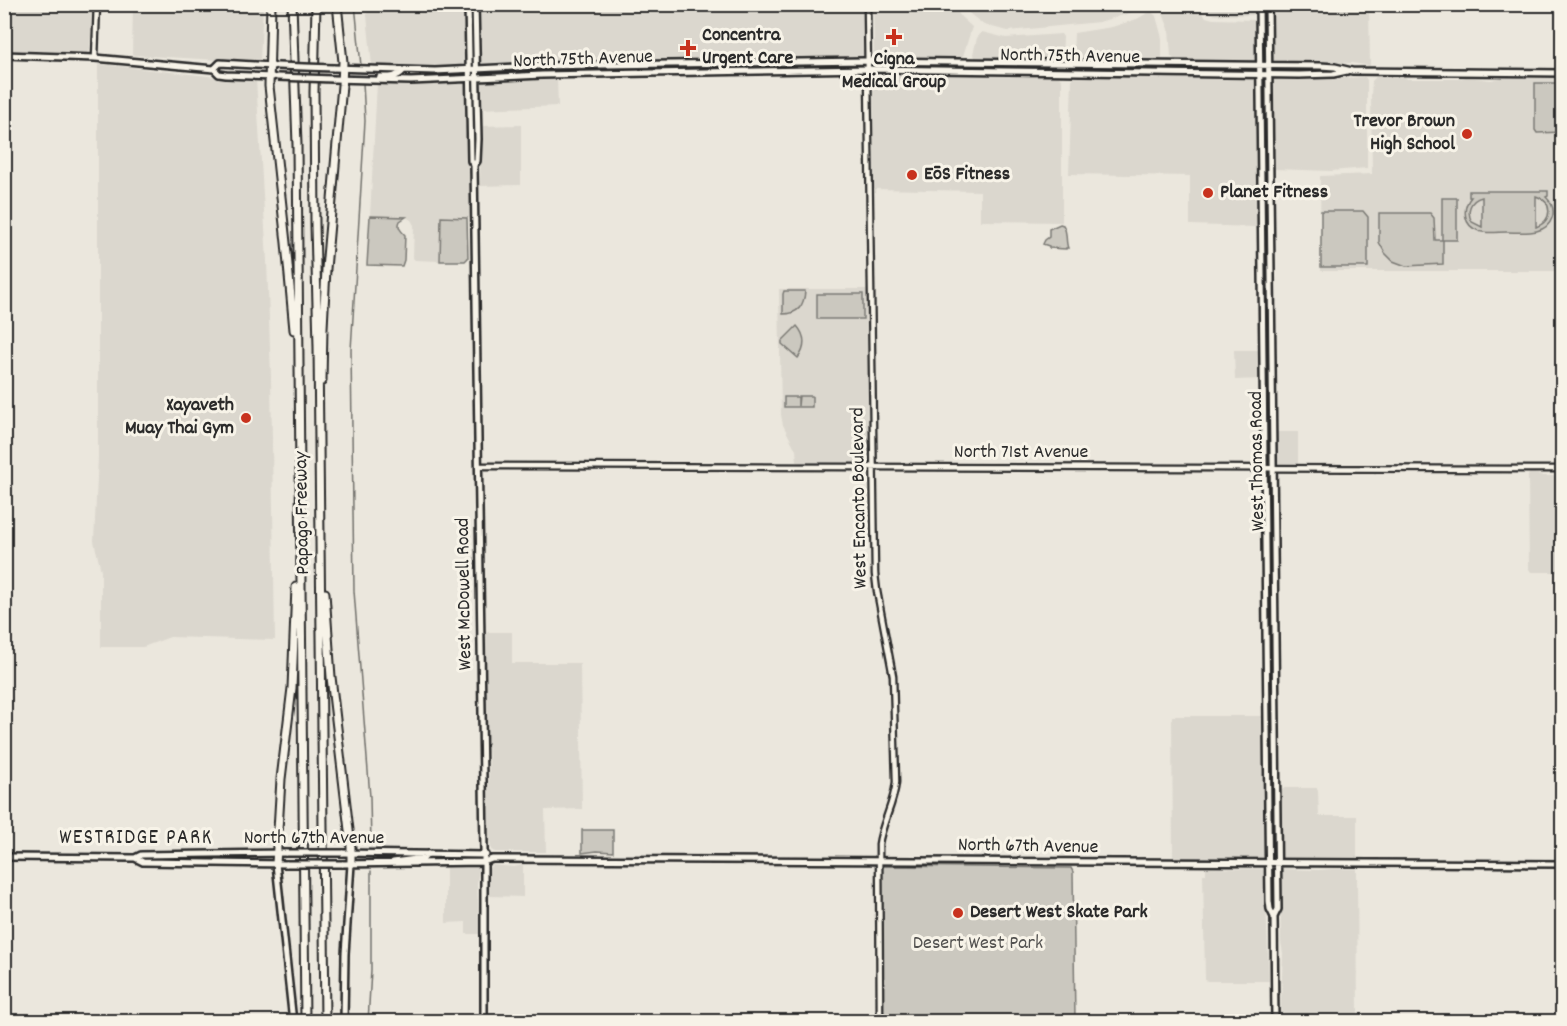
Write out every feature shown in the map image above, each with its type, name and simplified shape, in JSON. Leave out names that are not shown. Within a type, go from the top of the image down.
[{"type":"highway","points":[[272,4],[268,76],[291,290],[299,398]]},
{"type":"highway","name":"Papago Freeway","points":[[292,4],[297,146],[305,1022]]},
{"type":"highway","name":"Papago Freeway","points":[[316,4],[314,92],[326,1022]]},
{"type":"highway","points":[[318,441],[326,269],[342,79],[337,4]]},
{"type":"highway","points":[[276,864],[281,780],[292,688],[296,618],[296,551],[300,503]]},
{"type":"highway","points":[[320,548],[351,867]]},
{"type":"main road","name":"West McDowell Road","points":[[468,4],[471,161],[474,165],[484,855],[484,1022]]},
{"type":"main road","name":"West McDowell Road","points":[[474,165],[477,161],[475,4]]},
{"type":"main road","name":"West Thomas Road","points":[[1259,4],[1269,863],[1270,909],[1274,917],[1275,1022]]},
{"type":"main road","name":"West Thomas Road","points":[[1268,4],[1278,909],[1274,917]]},
{"type":"main road","name":"North 75th Avenue","points":[[4,55],[95,58],[214,69],[219,74],[411,81],[546,74],[869,69],[1261,74],[1333,74],[1352,70]]},
{"type":"main road","name":"North 75th Avenue","points":[[214,69],[219,63],[371,70],[477,70],[547,66],[869,61],[1261,65],[1335,67],[1352,70],[1563,73]]},
{"type":"main road","points":[[724,72],[769,66],[770,62],[787,70]]},
{"type":"main road","points":[[369,80],[376,77],[394,76],[403,70]]},
{"type":"main road","points":[[1266,578],[1274,577]]},
{"type":"main road","points":[[1267,642],[1275,642]]},
{"type":"main road","name":"North 67th Avenue","points":[[135,858],[141,855],[385,853],[484,855],[492,859]]},
{"type":"main road","points":[[385,864],[399,860],[424,858],[428,854]]},
{"type":"main road","name":"North 67th Avenue","points":[[4,857],[135,858],[143,862],[342,864],[351,867],[365,864],[484,862],[492,859],[1563,864]]},
{"type":"main road","points":[[276,864],[293,1022]]},
{"type":"main road","points":[[344,1022],[345,954],[351,867]]},
{"type":"street","points":[[95,58],[97,4]]},
{"type":"street","name":"West Encanto Boulevard","points":[[867,4],[875,574],[876,591],[893,676],[896,782],[879,844],[880,1022]]},
{"type":"street","name":"North 71st Avenue","points":[[478,465],[1563,469]]},
{"type":"shaded area","points":[[5,4],[93,5],[90,50],[86,53],[5,50]]},
{"type":"shaded area","points":[[133,5],[263,5],[260,60],[252,62],[132,55]]},
{"type":"shaded area","points":[[366,5],[465,5],[466,65],[435,68],[372,66]]},
{"type":"shaded area","points":[[480,5],[863,5],[865,53],[860,58],[849,56],[724,60],[700,58],[646,61],[605,60],[483,66],[480,61]]},
{"type":"shaded area","points":[[873,5],[953,5],[972,27],[963,56],[960,59],[876,57],[874,54]]},
{"type":"shaded area","points":[[962,5],[1147,5],[1133,12],[1099,22],[1008,31],[984,25]]},
{"type":"shaded area","points":[[1161,5],[1193,5],[1206,17],[1213,19],[1255,20],[1257,22],[1257,60],[1251,62],[1175,60],[1171,56],[1169,29]]},
{"type":"shaded area","points":[[1199,5],[1255,5],[1255,12],[1253,15],[1215,15]]},
{"type":"shaded area","points":[[1272,5],[1369,5],[1370,66],[1352,63],[1275,62],[1272,59]]},
{"type":"shaded area","points":[[1151,11],[1156,16],[1162,38],[1162,57],[1159,61],[1078,58],[1073,55],[1074,33],[1112,27],[1137,19]]},
{"type":"shaded area","points":[[982,32],[1006,38],[1061,34],[1063,37],[1062,56],[1058,60],[1045,58],[977,59],[973,54],[977,38]]},
{"type":"shaded area","points":[[98,64],[226,78],[256,79],[267,261],[271,377],[275,640],[170,637],[143,647],[101,647],[101,571],[94,541],[98,457]]},
{"type":"shaded area","points":[[876,72],[962,75],[972,73],[1020,74],[1060,78],[1062,81],[1062,222],[980,221],[980,191],[874,189],[873,76]]},
{"type":"shaded area","points":[[1075,75],[1256,78],[1258,81],[1257,134],[1259,145],[1258,225],[1256,227],[1190,225],[1190,176],[1069,174],[1072,79]]},
{"type":"shaded area","points":[[1277,77],[1310,79],[1365,77],[1367,80],[1367,168],[1331,171],[1274,169],[1273,80]]},
{"type":"shaded area","name":"Trevor Brown High School","points":[[1376,77],[1459,79],[1466,77],[1491,80],[1504,77],[1562,78],[1562,271],[1321,271],[1320,176],[1372,174],[1371,95],[1372,81]]},
{"type":"shaded area","points":[[557,78],[558,106],[481,109],[480,80]]},
{"type":"shaded area","points":[[464,82],[466,86],[465,122],[470,218],[441,217],[440,261],[415,260],[413,258],[414,225],[411,220],[406,217],[370,216],[377,83],[405,85]]},
{"type":"shaded area","points":[[521,125],[521,185],[480,186],[481,126]]},
{"type":"shaded area","points":[[779,289],[868,289],[870,458],[868,464],[797,462],[796,450],[783,425],[781,415]]},
{"type":"shaded area","points":[[1234,350],[1261,350],[1261,379],[1235,380]]},
{"type":"shaded area","points":[[1276,432],[1298,432],[1298,466],[1277,464]]},
{"type":"shaded area","points":[[1529,473],[1562,476],[1562,572],[1531,572],[1529,569]]},
{"type":"shaded area","points":[[488,632],[512,632],[512,663],[580,663],[582,809],[545,810],[546,852],[495,852],[491,850],[488,827],[489,756],[486,728],[486,634]]},
{"type":"shaded area","points":[[1172,716],[1264,716],[1266,854],[1262,858],[1173,858]]},
{"type":"shaded area","points":[[1283,788],[1317,788],[1319,816],[1357,816],[1357,859],[1284,859],[1281,857],[1281,791]]},
{"type":"shaded area","points":[[475,865],[479,869],[477,884],[480,934],[466,934],[466,922],[446,923],[446,866]]},
{"type":"shaded area","points":[[493,865],[514,867],[523,865],[523,897],[489,896],[489,869]]},
{"type":"shaded area","points":[[1206,868],[1262,869],[1266,872],[1269,981],[1207,981],[1205,979],[1203,874],[1206,874]]},
{"type":"shaded area","points":[[1283,869],[1357,869],[1358,1021],[1280,1021],[1283,953],[1280,874]]},
{"type":"green space","points":[[1535,83],[1562,83],[1562,132],[1537,133],[1535,130]]},
{"type":"green space","points":[[1469,191],[1548,191],[1546,197],[1552,207],[1553,215],[1549,224],[1539,230],[1482,232],[1474,229],[1467,221],[1465,211],[1471,197],[1469,197]],"holes":[[[1536,196],[1546,202],[1549,211],[1546,220],[1536,227]],[[1482,197],[1482,227],[1472,222],[1469,214],[1472,203]]]},
{"type":"green space","points":[[1442,198],[1457,198],[1457,240],[1443,240],[1443,264],[1406,266],[1393,261],[1379,242],[1379,213],[1430,213],[1434,218],[1435,240],[1442,240]]},
{"type":"green space","points":[[1321,211],[1363,211],[1368,217],[1368,267],[1321,267]]},
{"type":"green space","points":[[370,216],[406,217],[400,221],[399,225],[405,235],[402,266],[367,265]]},
{"type":"green space","points":[[441,217],[467,218],[468,258],[465,261],[440,261]]},
{"type":"green space","points":[[1060,224],[1065,228],[1068,248],[1049,248],[1043,244],[1049,237],[1049,229]]},
{"type":"green space","points":[[784,291],[805,291],[802,305],[793,313],[783,314]]},
{"type":"green space","points":[[817,294],[863,294],[863,319],[817,319]]},
{"type":"green space","points":[[797,326],[804,342],[798,358],[782,344],[782,341]]},
{"type":"green space","points":[[799,396],[812,396],[812,407],[784,407],[784,397],[798,397],[798,406]]},
{"type":"green space","points":[[582,830],[613,830],[613,852],[582,853]]},
{"type":"green space","name":"Desert West Park","points":[[884,866],[1071,868],[1073,872],[1075,1021],[883,1021],[881,870]]},
{"type":"waterway","points":[[355,4],[361,66]]},
{"type":"waterway","points":[[363,83],[365,121],[351,350],[354,591],[370,797],[371,846]]},
{"type":"waterway","points":[[368,1022],[371,970],[371,871]]},
{"type":"place","name":"Cigna Medical Group","points":[[894,37]]},
{"type":"place","name":"Concentra Urgent Care","points":[[688,48]]},
{"type":"place","name":"Trevor Brown High School","points":[[1467,134]]},
{"type":"place","name":"EōS Fitness","points":[[912,175]]},
{"type":"place","name":"Planet Fitness","points":[[1208,193]]},
{"type":"place","name":"Xayaveth Muay Thai Gym","points":[[246,418]]},
{"type":"place","name":"Desert West Skate Park","points":[[958,913]]},
{"type":"district","name":"WESTRIDGE PARK","points":[[136,839]]}]
